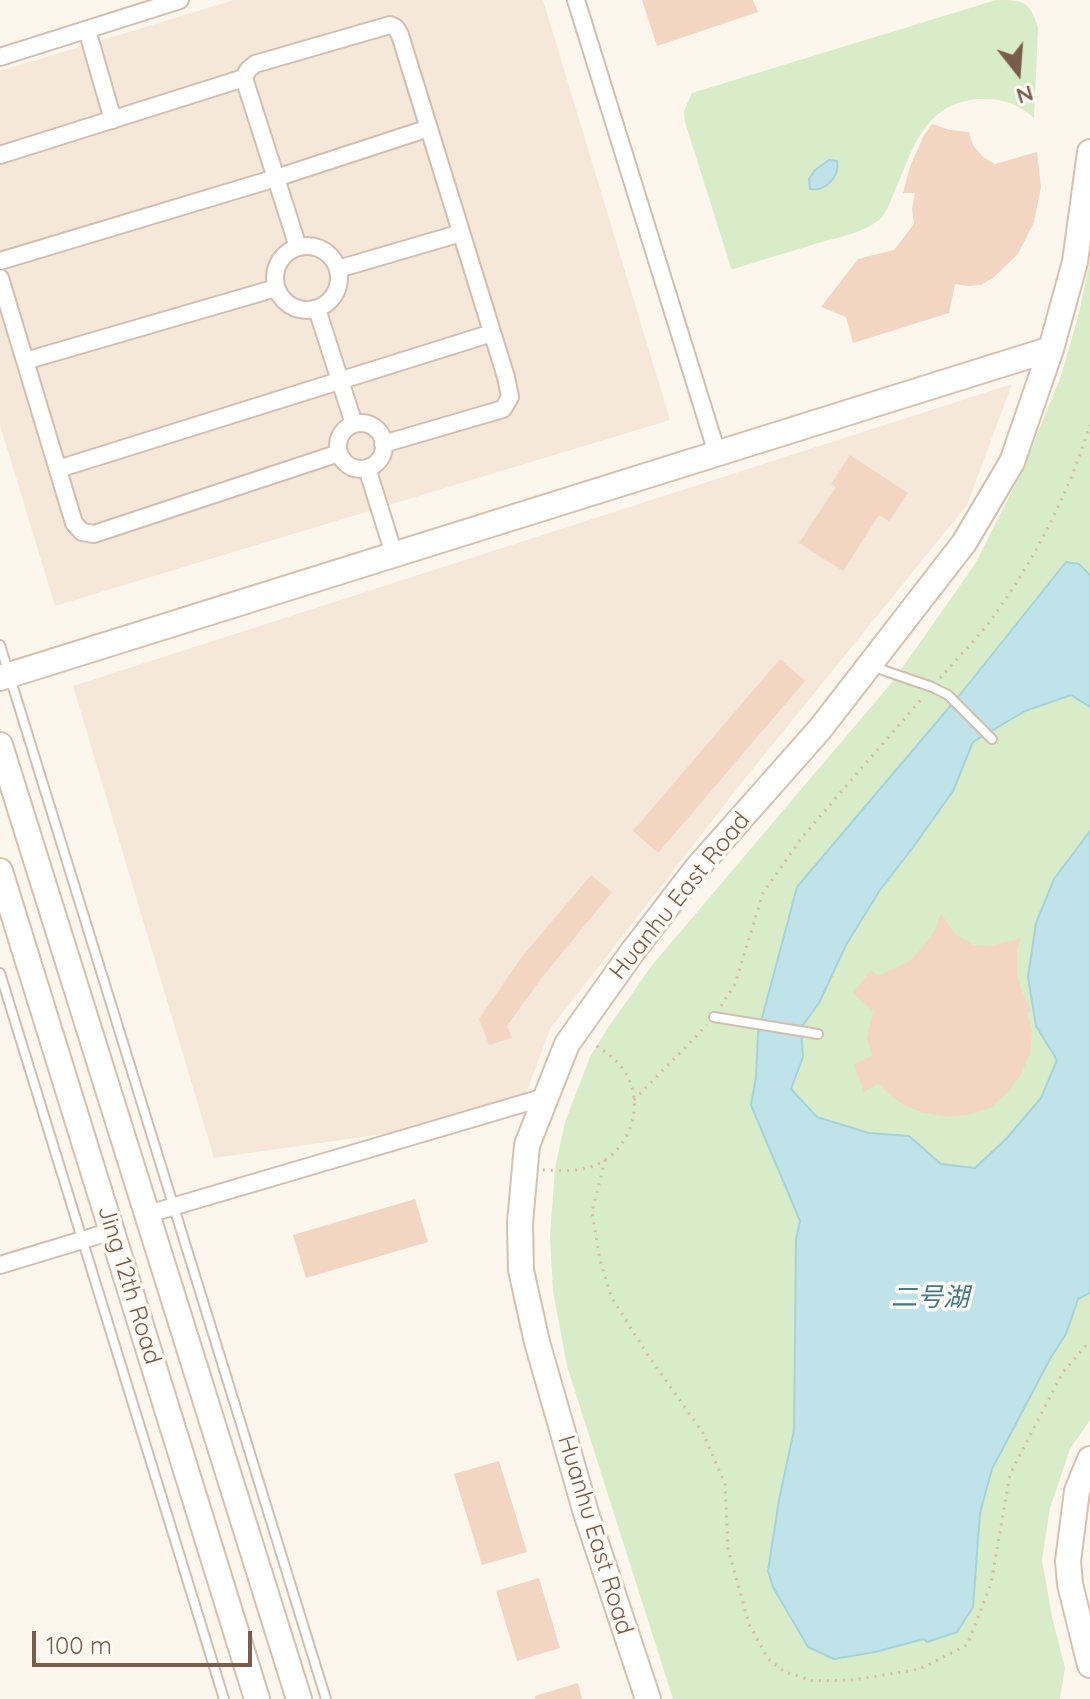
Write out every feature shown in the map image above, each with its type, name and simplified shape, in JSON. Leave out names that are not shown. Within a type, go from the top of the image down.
[{"type":"street","points":[[0,57],[180,0]]},
{"type":"street","points":[[576,0],[717,453]]},
{"type":"street","points":[[298,247],[244,78],[255,64],[390,25],[400,35],[510,397],[503,409],[383,444]]},
{"type":"street","points":[[87,30],[113,120]]},
{"type":"street","points":[[0,155],[244,78]]},
{"type":"street","points":[[0,261],[276,178],[429,128]]},
{"type":"street","name":"Huanhu East Road","points":[[648,1699],[586,1513],[537,1342],[521,1270],[520,1223],[527,1145],[567,1044],[633,951],[697,868],[820,729],[870,665],[964,543],[1012,462],[1051,349],[1075,262],[1090,152]]},
{"type":"street","points":[[338,269],[461,233]]},
{"type":"street","points":[[298,247],[323,250],[330,254],[338,269],[339,286],[336,293],[331,301],[317,309],[292,307],[276,288],[278,263],[298,247]]},
{"type":"street","points":[[0,278],[74,523],[82,532],[94,534],[339,453]]},
{"type":"street","points":[[25,361],[276,288]]},
{"type":"street","points":[[317,309],[354,424]]},
{"type":"street","points":[[58,469],[492,333]]},
{"type":"street","points":[[4,677],[1051,349]]},
{"type":"street","points":[[361,423],[375,428],[383,444],[379,460],[360,469],[346,465],[338,446],[342,432],[361,423]]},
{"type":"street","points":[[367,468],[394,554]]},
{"type":"street","points":[[0,745],[299,1699]]},
{"type":"street","name":"Jing 12th Road","points":[[0,871],[257,1699]]},
{"type":"street","points":[[148,1214],[545,1097]]},
{"type":"street","points":[[0,1265],[112,1231]]},
{"type":"street","points":[[1090,1459],[1077,1491],[1068,1561],[1070,1584],[1090,1665]]},
{"type":"lane","points":[[0,645],[4,677],[326,1699]]},
{"type":"lane","points":[[870,665],[948,695],[992,739]]},
{"type":"lane","points":[[0,973],[224,1699]]},
{"type":"lane","points":[[714,1017],[818,1034]]},
{"type":"path","points":[[634,1100],[714,1017],[735,984],[763,893],[803,836],[994,615],[1035,554],[1079,459],[1090,425]]},
{"type":"path","points":[[525,1170],[587,1168],[605,1160],[620,1146],[631,1129],[635,1109],[633,1089],[625,1071],[611,1056],[576,1032]]},
{"type":"path","points":[[605,1160],[592,1212],[600,1260],[611,1296],[645,1351],[703,1433],[725,1484],[728,1549],[749,1624],[768,1659],[785,1672],[813,1681],[853,1680],[920,1669],[967,1645],[991,1584],[1010,1474],[1063,1372],[1090,1341]]},
{"type":"shaded area","points":[[234,0],[543,0],[670,420],[55,606],[0,425],[0,71]]},
{"type":"shaded area","points":[[1012,384],[967,505],[747,776],[550,1029],[518,1115],[214,1158],[73,686]]},
{"type":"green space","points":[[996,0],[1024,4],[1032,12],[1038,28],[1034,118],[1009,102],[995,99],[960,102],[945,109],[933,119],[914,145],[888,207],[879,220],[852,234],[731,268],[685,122],[684,111],[692,93]]},
{"type":"green space","points":[[1090,261],[1090,1420],[1070,1449],[1050,1508],[1042,1560],[1065,1668],[1060,1699],[673,1699],[567,1366],[553,1291],[550,1237],[555,1168],[565,1122],[590,1057],[653,964],[893,681],[975,564],[1023,469],[1061,376]]},
{"type":"water","points":[[829,160],[837,161],[834,178],[826,186],[810,189],[809,179]]},
{"type":"water","name":"二号湖","points":[[1066,562],[1079,564],[1090,575],[1090,707],[1071,695],[1025,711],[973,742],[953,791],[880,890],[846,945],[819,1003],[801,1028],[803,1057],[791,1089],[817,1117],[869,1133],[909,1136],[941,1164],[975,1168],[1006,1139],[1041,1098],[1057,1060],[1036,1026],[1028,977],[1036,923],[1054,879],[1090,831],[1090,1293],[1078,1299],[1066,1334],[992,1469],[980,1513],[973,1607],[957,1632],[927,1642],[924,1639],[834,1659],[808,1647],[773,1587],[768,1571],[794,1430],[796,1239],[800,1221],[751,1105],[758,1033],[797,887],[963,691]]},
{"type":"building","points":[[642,0],[753,0],[758,12],[657,46]]},
{"type":"building","points":[[932,124],[969,132],[973,145],[983,157],[995,164],[1037,152],[1041,187],[1034,222],[1018,254],[993,278],[981,285],[955,284],[949,313],[853,343],[846,317],[821,307],[858,259],[894,250],[914,224],[912,209],[915,193],[903,193],[910,167]]},
{"type":"building","points":[[850,455],[908,493],[889,521],[879,515],[843,571],[799,543],[836,487],[831,484]]},
{"type":"building","points":[[780,659],[805,681],[658,853],[633,831]]},
{"type":"building","points":[[591,875],[612,892],[543,976],[507,1026],[512,1038],[489,1045],[479,1019],[521,958]]},
{"type":"building","points":[[941,914],[956,935],[974,945],[992,946],[1021,938],[1017,950],[1017,973],[1031,1011],[1027,1013],[1032,1030],[1030,1054],[1020,1076],[1006,1094],[990,1108],[948,1117],[924,1113],[904,1105],[878,1083],[864,1092],[854,1064],[872,1056],[867,1038],[873,1011],[853,993],[871,970],[878,976],[910,961],[935,930]]},
{"type":"building","points":[[415,1199],[428,1242],[306,1278],[293,1235]]},
{"type":"building","points":[[499,1461],[527,1552],[482,1565],[454,1474]]},
{"type":"building","points":[[539,1578],[560,1648],[517,1661],[496,1591]]},
{"type":"building","points":[[578,1683],[582,1699],[535,1699],[535,1696]]}]
